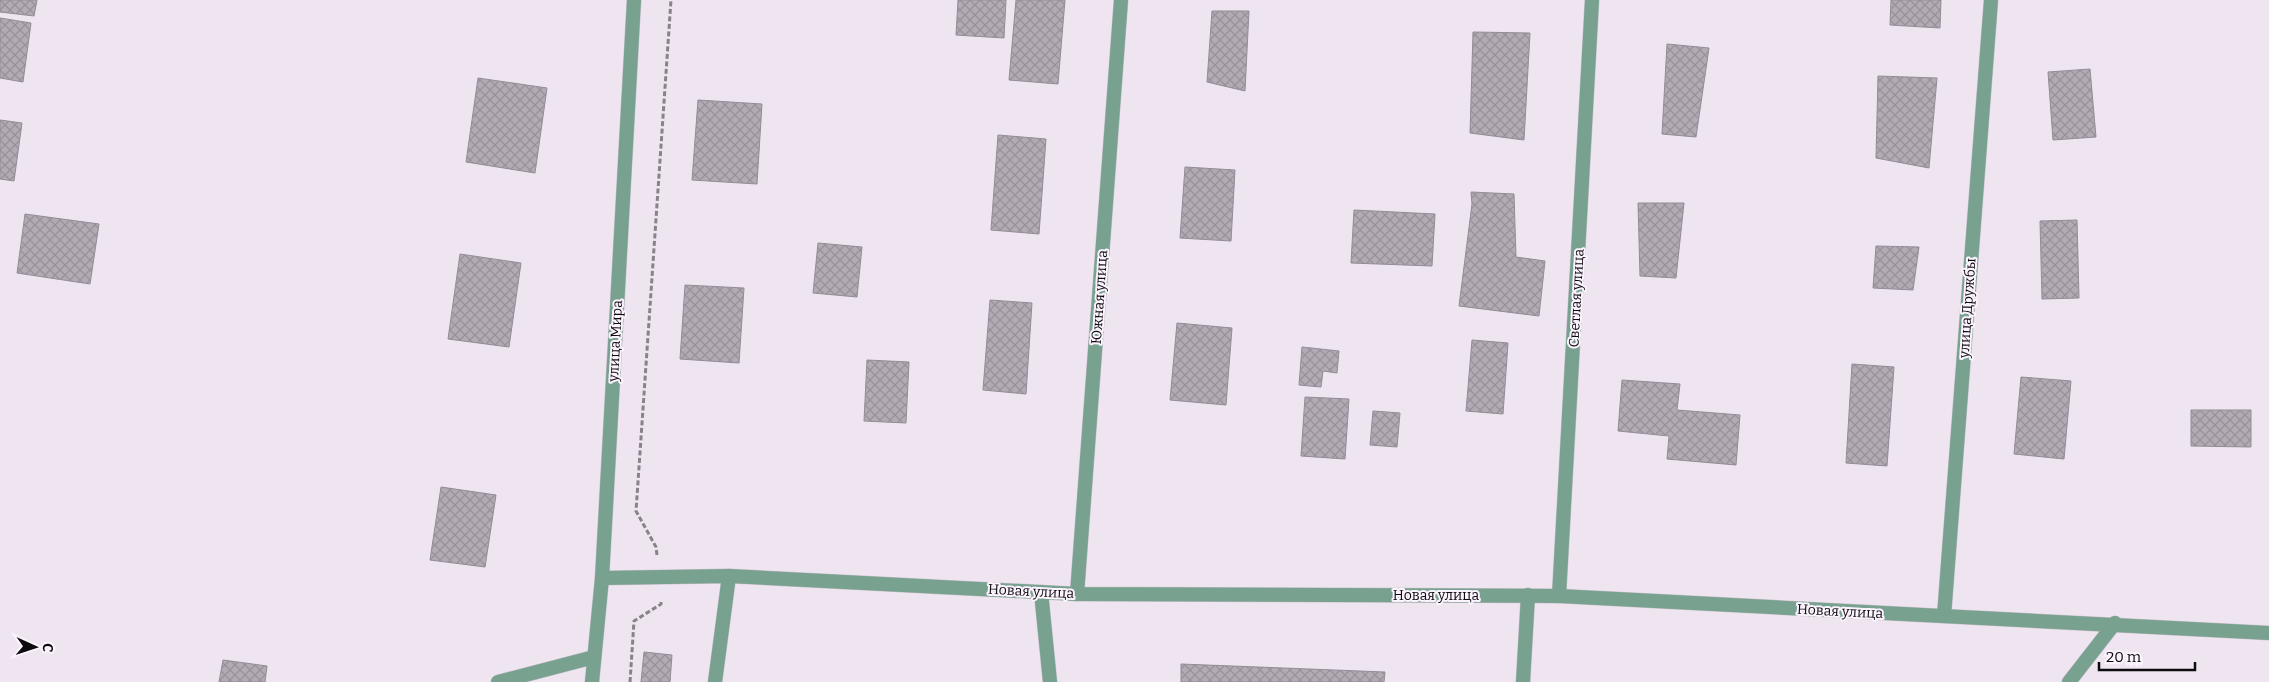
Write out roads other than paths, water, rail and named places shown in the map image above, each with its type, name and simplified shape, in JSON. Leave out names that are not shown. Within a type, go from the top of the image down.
[{"type":"street","name":"улица Мира","points":[[592,682],[602,578],[634,0]]},
{"type":"street","name":"Южная улица","points":[[1077,594],[1121,0]]},
{"type":"street","name":"Светлая улица","points":[[1560,596],[1592,0]]},
{"type":"street","name":"улица Дружбы","points":[[1944,616],[1991,0]]},
{"type":"street","name":"Новая улица","points":[[602,578],[729,576],[1077,594],[1560,596],[2115,623],[2269,633]]},
{"type":"street","points":[[716,682],[729,576]]},
{"type":"street","points":[[1041,592],[1050,682]]},
{"type":"street","points":[[1524,682],[1528,595]]},
{"type":"street","points":[[2068,682],[2115,623]]},
{"type":"street","points":[[498,682],[594,657]]}]
